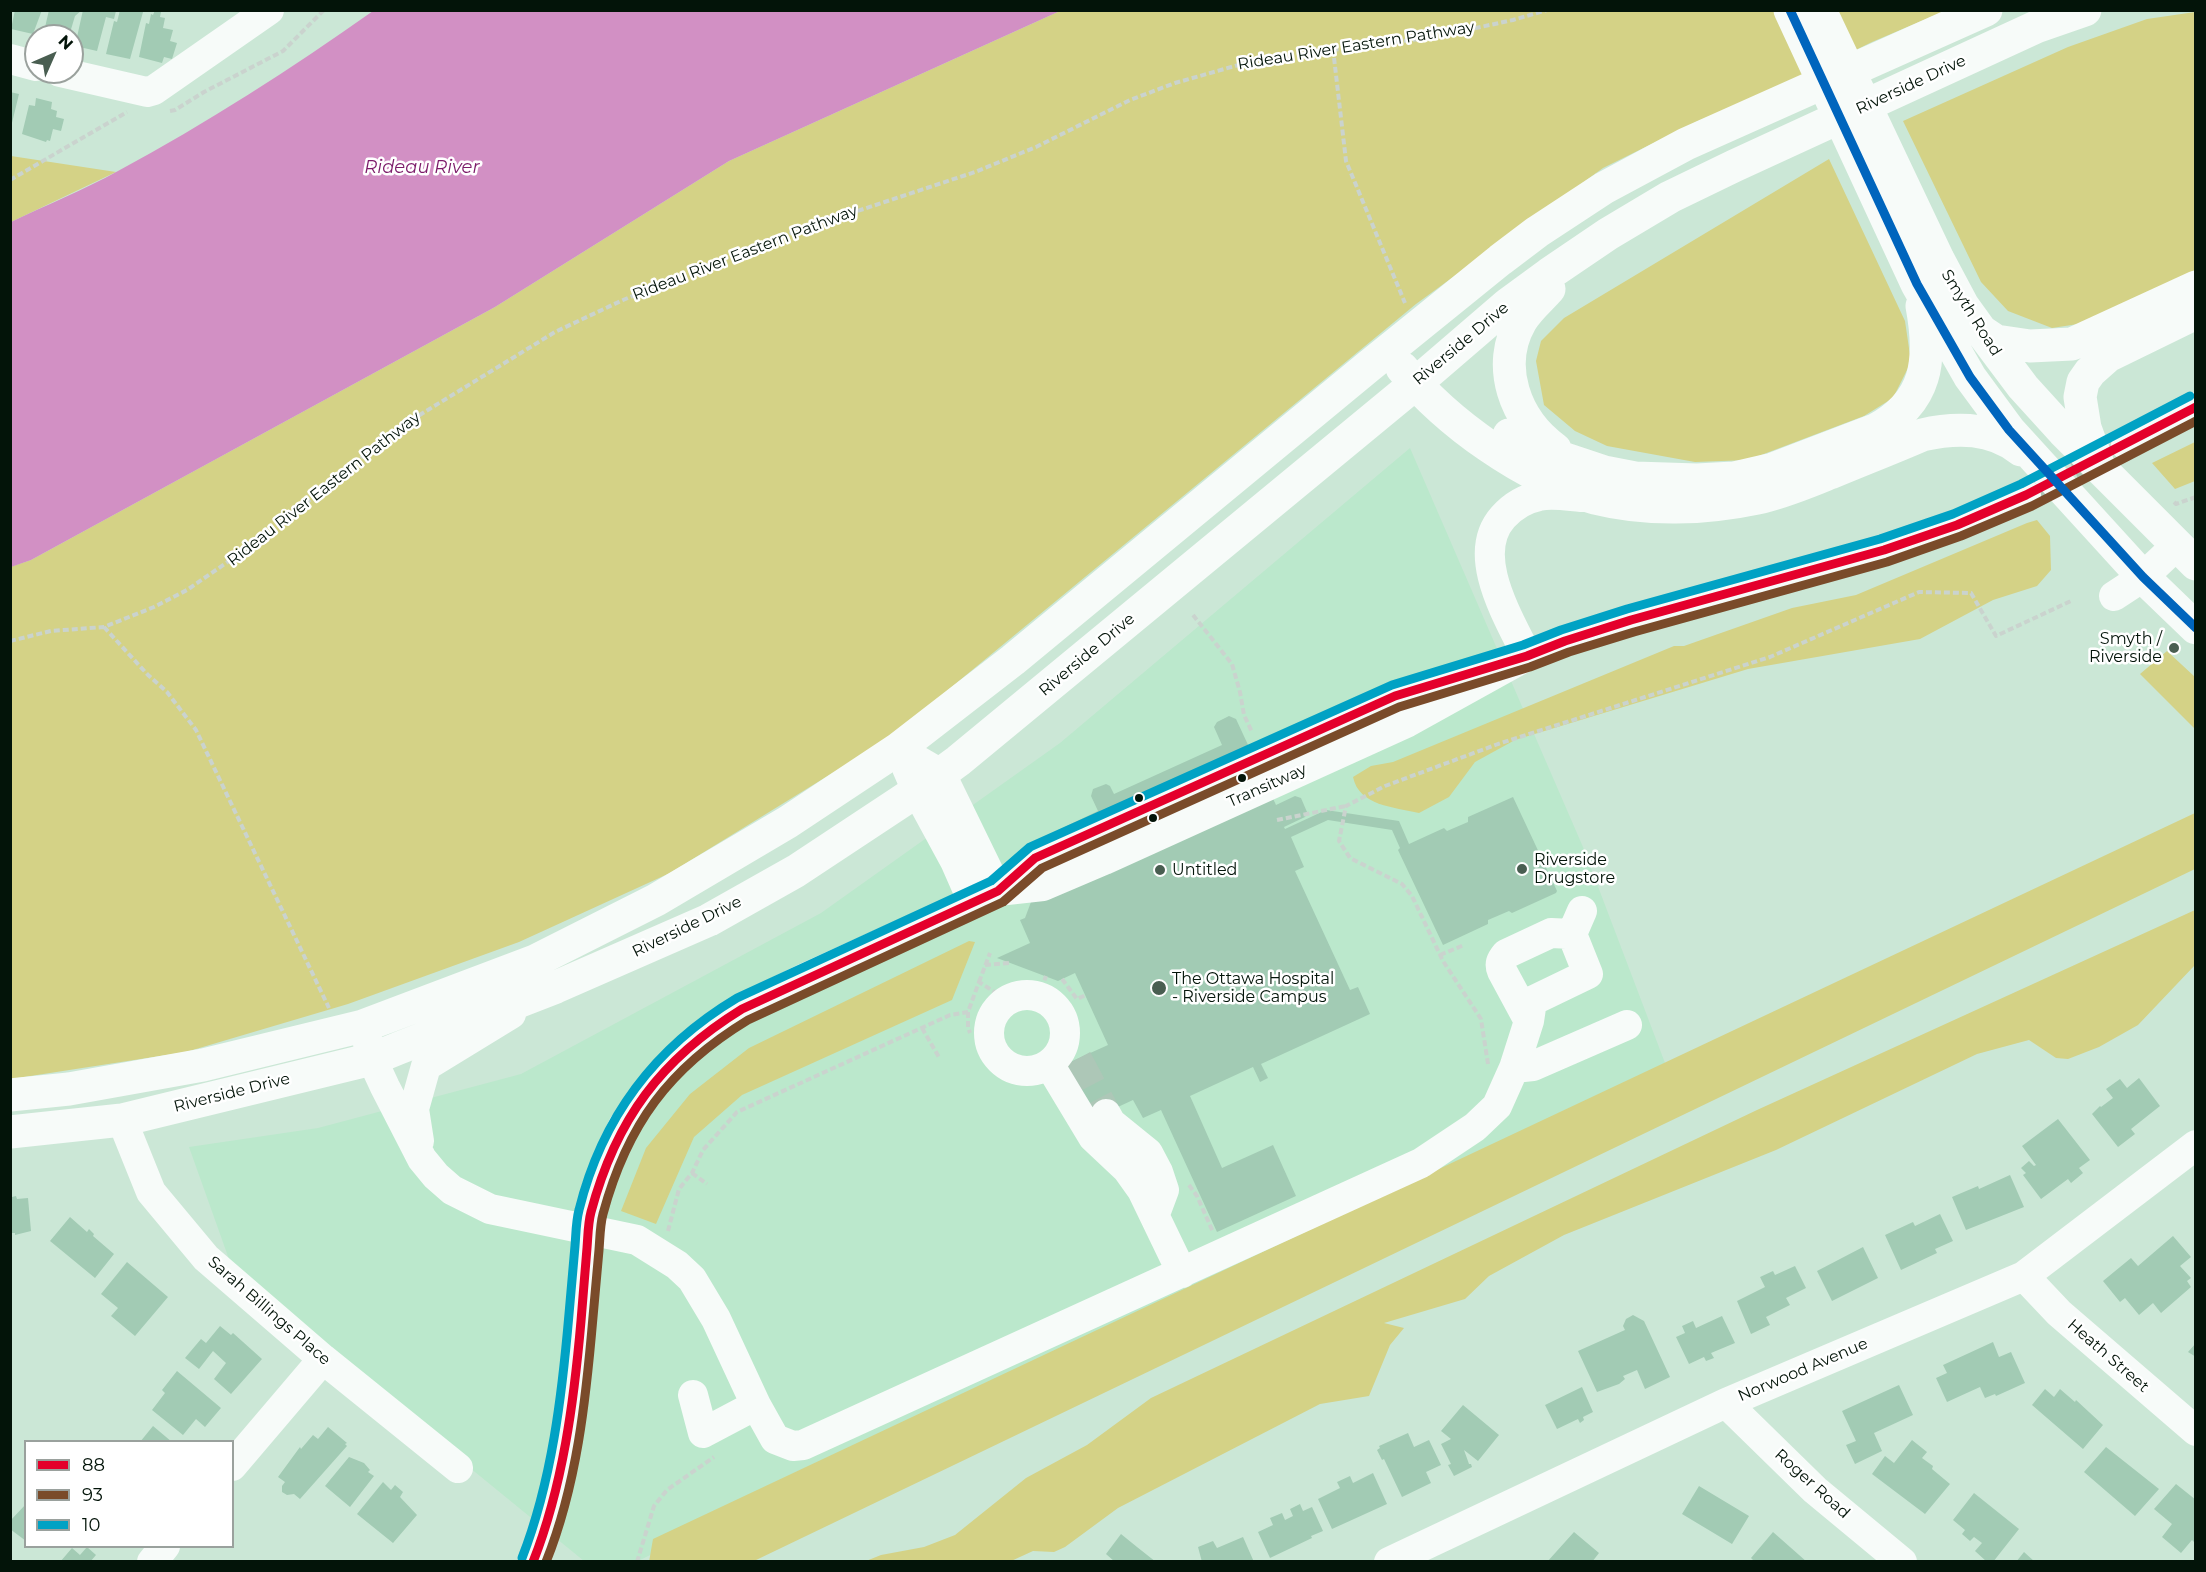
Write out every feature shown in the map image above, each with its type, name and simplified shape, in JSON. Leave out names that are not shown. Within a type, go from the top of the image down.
[{"type":"main road","name":"Smyth Road","points":[[1790,10],[1869,147],[1938,259],[1963,306],[1980,331],[2024,387],[2186,555]]},
{"type":"main road","name":"Smyth Road","points":[[1820,10],[1917,284],[1970,377],[2009,430],[2143,577],[2196,628]]},
{"type":"main road","name":"Riverside Drive","points":[[10,1095],[69,1089],[203,1065],[363,1026],[535,960],[656,900],[788,822],[898,749],[1013,660],[1400,333],[1537,232],[1643,165],[1986,10]]},
{"type":"main road","name":"Riverside Drive","points":[[10,1132],[122,1120],[372,1059],[556,987],[709,920],[796,871],[929,782],[1509,304],[1580,253],[1670,197],[1734,166],[2036,27],[2085,10]]},
{"type":"main road","points":[[1571,461],[1542,440],[1530,426],[1512,390],[1509,372],[1515,335],[1522,319],[1580,253]]},
{"type":"main road","points":[[1423,377],[1461,398],[1511,436],[1532,448],[1604,472],[1635,478],[1697,480],[1734,478],[1773,469],[1882,426],[1902,412],[1912,399],[1926,366],[1928,346],[1917,284]]},
{"type":"main road","points":[[1980,331],[1996,341],[2030,346],[2073,344],[2196,286]]},
{"type":"main road","points":[[2099,466],[2083,419],[2080,397],[2083,382],[2090,372],[2108,356],[2196,313]]},
{"type":"main road","points":[[1400,333],[1423,377],[1459,426],[1496,451],[1541,475],[1594,497],[1655,506],[1708,505],[1759,498],[1808,482],[1922,435],[1954,430],[1979,431],[2007,440],[2053,476]]},
{"type":"street","points":[[84,77],[161,94],[269,10]]},
{"type":"street","points":[[2126,445],[2196,407]]},
{"type":"street","points":[[1527,656],[1495,583],[1490,558],[1492,534],[1501,519],[1525,500],[1541,495],[1594,497]]},
{"type":"street","name":"Transitway","points":[[533,1562],[547,1527],[564,1450],[578,1351],[590,1214],[608,1158],[623,1126],[661,1075],[713,1027],[742,1009],[985,896],[1035,858],[1395,696],[1527,656],[1631,620],[1884,550],[1957,525],[2026,495]]},
{"type":"street","points":[[2114,596],[2143,577],[2186,555]]},
{"type":"street","name":"Transitway","points":[[985,896],[1043,886],[1104,860],[1398,727],[1527,656]]},
{"type":"street","points":[[898,749],[929,782],[955,861],[985,896]]},
{"type":"street","points":[[363,1026],[372,1059],[422,1159],[453,1190],[490,1209],[637,1240],[677,1265],[692,1279],[716,1318],[756,1405],[775,1439],[793,1446],[803,1445],[1182,1274],[1421,1162],[1475,1127],[1497,1106],[1514,1068],[1529,1022],[1532,1001],[1588,974],[1577,922],[1506,954],[1501,960],[1502,971],[1529,1022]]},
{"type":"street","points":[[422,1159],[414,1110],[426,1066],[556,987]]},
{"type":"street","points":[[1063,1056],[1038,1069],[1020,1070],[1003,1062],[995,1053],[990,1042],[989,1030],[998,1008],[1007,1000],[1042,987],[1062,1018],[1065,1030],[1063,1056],[1093,1137],[1127,1168],[1142,1190],[1182,1274]]},
{"type":"street","points":[[1514,1068],[1533,1066],[1627,1025]]},
{"type":"street","points":[[1106,1114],[1111,1123],[1148,1153],[1158,1172],[1164,1190],[1155,1214]]},
{"type":"street","name":"Sarah Billings Place","points":[[122,1120],[151,1192],[206,1258],[323,1359],[458,1468]]},
{"type":"street","name":"Norwood Avenue","points":[[1389,1562],[1438,1553],[1726,1403],[2024,1276],[2196,1146]]},
{"type":"street","name":"Heath Street","points":[[2024,1276],[2059,1313],[2196,1431]]},
{"type":"street","points":[[234,1464],[323,1359]]},
{"type":"street","points":[[693,1395],[704,1433],[756,1405]]},
{"type":"street","name":"Roger Road","points":[[1726,1403],[1815,1490],[1902,1562]]},
{"type":"street","points":[[152,1562],[163,1548]]},
{"type":"path","points":[[10,180],[140,103],[161,94],[175,110],[204,92],[283,51],[324,10]]},
{"type":"path","name":"Rideau River Eastern Pathway","points":[[10,641],[51,631],[104,627],[188,590],[303,507],[392,432],[424,411],[577,320],[764,242],[975,171],[1036,147],[1131,100],[1175,83],[1256,60],[1434,37],[1513,20],[1547,10]]},
{"type":"path","points":[[1333,49],[1346,161],[1400,333]]},
{"type":"path","points":[[2176,504],[2196,497]]},
{"type":"path","points":[[1277,820],[1346,806],[1385,786],[1498,744],[1770,657],[1919,592],[1971,593],[1996,636],[2073,600]]},
{"type":"path","points":[[1193,615],[1232,664],[1244,715],[1262,756]]},
{"type":"path","points":[[104,627],[184,711],[196,730],[332,1014]]},
{"type":"path","points":[[1346,806],[1339,840],[1350,858],[1402,884],[1412,896],[1440,955],[1481,1019],[1497,1106]]},
{"type":"path","points":[[1440,955],[1464,945]]},
{"type":"path","points":[[970,1034],[968,1012],[990,953]]},
{"type":"path","points":[[985,965],[1010,963]]},
{"type":"path","points":[[1062,979],[1077,999],[1086,995]]},
{"type":"path","points":[[979,982],[1007,1000]]},
{"type":"path","points":[[667,1235],[679,1189],[692,1173],[703,1150],[736,1112],[950,1015],[968,1012]]},
{"type":"path","points":[[922,1028],[940,1059]]},
{"type":"path","points":[[692,1173],[707,1184]]},
{"type":"path","points":[[637,1562],[654,1506],[667,1490],[721,1452]]},
{"type":"shaded area","points":[[1060,11],[1945,11],[1872,42],[1793,81],[1698,121],[1603,168],[1416,304],[891,737],[670,873],[519,942],[348,1004],[186,1052],[11,1079],[10,567],[31,560],[495,307],[729,161]]},
{"type":"shaded area","points":[[2195,12],[2195,270],[2091,322],[2052,328],[2008,311],[1981,282],[1903,121],[2068,47],[2147,19]]},
{"type":"shaded area","points":[[11,156],[116,172],[11,222]]},
{"type":"shaded area","points":[[1829,159],[1905,321],[1911,362],[1893,398],[1864,416],[1748,460],[1695,462],[1607,446],[1575,431],[1544,405],[1536,361],[1541,341],[1564,318]]},
{"type":"shaded area","points":[[2195,442],[2195,481],[2175,489],[2152,463]]},
{"type":"shaded area","name":"The Ottawa Hospital - Riverside Campus","points":[[1410,448],[1583,847],[1665,1063],[1360,1219],[638,1561],[584,1561],[235,1276],[189,1147],[318,1128],[521,1074],[821,913],[1060,743]]},
{"type":"shaded area","points":[[2037,520],[2050,536],[2051,570],[2037,586],[1993,600],[1920,639],[1748,669],[1515,740],[1475,762],[1449,797],[1419,813],[1389,807],[1370,800],[1362,794],[1353,777],[1371,766],[1393,762],[1674,646],[1684,646],[1792,608],[1856,595]]},
{"type":"shaded area","points":[[2167,651],[2195,677],[2195,729],[2140,674]]},
{"type":"shaded area","points":[[2195,813],[2195,869],[754,1561],[649,1562],[653,1539]]},
{"type":"shaded area","points":[[2195,910],[2195,965],[2138,1025],[2099,1047],[2068,1059],[2056,1058],[2029,1040],[1977,1054],[1776,1150],[1564,1235],[1489,1276],[1465,1299],[1384,1323],[1404,1328],[1390,1345],[1369,1396],[1320,1404],[1118,1508],[1065,1547],[1054,1552],[1033,1551],[1009,1562],[866,1561],[881,1555],[924,1547],[955,1535],[1026,1478],[1087,1445],[1151,1398],[1757,1110]]},
{"type":"shaded area","points":[[969,941],[975,942],[952,1000],[742,1095],[694,1137],[656,1224],[621,1211],[646,1148],[690,1094],[749,1048]]},
{"type":"water","name":"Rideau River","points":[[373,11],[1060,11],[729,161],[495,307],[31,560],[11,567],[11,222],[105,178],[184,134],[311,54]]},
{"type":"building","points":[[15,10],[42,10],[37,24],[24,24],[24,32],[11,29]]},
{"type":"building","points":[[49,10],[82,10],[75,16],[73,24],[46,24]]},
{"type":"building","points":[[83,10],[116,11],[114,19],[106,17],[97,51],[84,48],[84,24],[80,24]]},
{"type":"building","points":[[120,10],[143,12],[130,59],[106,54],[114,21],[117,22]]},
{"type":"building","points":[[155,10],[161,12],[160,17],[165,18],[163,28],[173,30],[170,41],[177,43],[172,59],[164,57],[162,63],[139,57],[146,23],[149,24],[151,14],[153,15]]},
{"type":"building","points":[[10,92],[19,94],[11,127],[10,126]]},
{"type":"building","points":[[36,98],[52,102],[51,109],[57,111],[56,117],[64,119],[61,131],[53,129],[50,141],[46,142],[22,134],[29,105],[35,106]]},
{"type":"building","points":[[1229,716],[1236,719],[1276,805],[1295,796],[1301,798],[1307,812],[1305,817],[1284,827],[1285,829],[1326,810],[1399,821],[1409,844],[1444,828],[1447,831],[1468,822],[1468,817],[1513,797],[1557,891],[1512,913],[1509,911],[1488,920],[1488,924],[1443,945],[1398,850],[1400,848],[1392,830],[1328,820],[1291,837],[1304,867],[1295,871],[1350,990],[1358,987],[1370,1014],[1261,1064],[1268,1078],[1260,1082],[1253,1067],[1190,1096],[1222,1168],[1273,1145],[1296,1196],[1217,1232],[1161,1110],[1143,1118],[1133,1100],[1094,1118],[1068,1063],[1108,1045],[1075,973],[1058,981],[997,958],[1030,943],[1020,920],[1025,918],[1058,830],[1098,811],[1091,796],[1093,789],[1106,784],[1110,786],[1114,794],[1222,745],[1214,727],[1217,722]]},
{"type":"building","points":[[2139,1078],[2160,1106],[2131,1129],[2135,1134],[2118,1147],[2092,1114],[2113,1098],[2106,1089],[2120,1079],[2127,1088]]},
{"type":"building","points":[[2058,1119],[2090,1160],[2079,1168],[2083,1173],[2071,1183],[2068,1179],[2041,1199],[2023,1175],[2026,1173],[2021,1168],[2029,1161],[2034,1166],[2036,1165],[2022,1146]]},
{"type":"building","points":[[2010,1175],[2024,1207],[1966,1230],[1952,1197],[1978,1186],[1979,1189]]},
{"type":"building","points":[[16,1196],[17,1199],[28,1198],[31,1231],[15,1235],[15,1233],[10,1233],[10,1200]]},
{"type":"building","points":[[1940,1214],[1953,1241],[1935,1249],[1937,1253],[1901,1270],[1885,1235],[1913,1222],[1915,1226]]},
{"type":"building","points":[[70,1217],[87,1232],[89,1229],[94,1234],[93,1236],[114,1254],[95,1278],[50,1241]]},
{"type":"building","points":[[2173,1236],[2191,1257],[2180,1266],[2191,1278],[2187,1281],[2191,1287],[2161,1313],[2153,1303],[2139,1315],[2125,1298],[2120,1302],[2103,1281],[2131,1258],[2138,1266]]},
{"type":"building","points":[[1863,1247],[1878,1278],[1832,1301],[1817,1271]]},
{"type":"building","points":[[127,1262],[168,1297],[135,1336],[111,1316],[118,1308],[101,1294]]},
{"type":"building","points":[[1795,1266],[1806,1288],[1786,1298],[1790,1305],[1766,1317],[1770,1325],[1751,1334],[1737,1301],[1765,1287],[1760,1277],[1773,1271],[1775,1275]]},
{"type":"building","points":[[1633,1315],[1644,1321],[1670,1377],[1645,1389],[1637,1370],[1623,1376],[1625,1379],[1619,1384],[1597,1392],[1578,1351],[1625,1330],[1623,1326],[1626,1319]]},
{"type":"building","points":[[1722,1316],[1735,1343],[1711,1353],[1714,1358],[1706,1361],[1704,1357],[1689,1364],[1676,1337],[1685,1333],[1682,1326],[1693,1321],[1696,1328]]},
{"type":"building","points":[[220,1326],[231,1335],[233,1333],[262,1359],[231,1394],[214,1379],[226,1363],[213,1351],[199,1369],[185,1358],[201,1339],[206,1343]]},
{"type":"building","points":[[1993,1342],[1999,1357],[2011,1352],[2025,1383],[1996,1396],[1995,1394],[1985,1398],[1980,1387],[1947,1402],[1936,1378],[1947,1373],[1943,1365]]},
{"type":"building","points":[[2196,1343],[2196,1357],[2188,1352]]},
{"type":"building","points":[[177,1371],[221,1408],[205,1427],[196,1419],[183,1435],[152,1410],[165,1393],[162,1390]]},
{"type":"building","points":[[1899,1385],[1913,1415],[1874,1433],[1882,1451],[1855,1464],[1846,1445],[1856,1441],[1842,1411]]},
{"type":"building","points":[[1582,1387],[1593,1412],[1583,1417],[1584,1420],[1580,1423],[1578,1419],[1557,1429],[1545,1405]]},
{"type":"building","points":[[2045,1389],[2054,1397],[2060,1389],[2075,1402],[2076,1400],[2103,1425],[2083,1449],[2032,1405]]},
{"type":"building","points":[[1463,1405],[1499,1435],[1478,1461],[1464,1450],[1472,1467],[1454,1476],[1441,1444],[1451,1439],[1441,1431]]},
{"type":"building","points":[[153,1426],[170,1440],[142,1440]]},
{"type":"building","points":[[328,1427],[347,1443],[345,1444],[347,1446],[300,1499],[294,1494],[287,1495],[282,1492],[285,1482],[278,1477],[300,1447],[301,1449],[313,1435],[318,1439]]},
{"type":"building","points":[[1408,1433],[1414,1447],[1429,1440],[1441,1465],[1426,1472],[1431,1483],[1402,1497],[1384,1459],[1382,1460],[1377,1450],[1379,1446]]},
{"type":"building","points":[[1912,1440],[1927,1452],[1922,1458],[1950,1484],[1925,1514],[1872,1474],[1885,1456],[1894,1463]]},
{"type":"building","points":[[2106,1447],[2159,1489],[2135,1516],[2084,1472]]},
{"type":"building","points":[[349,1457],[364,1463],[370,1470],[368,1472],[374,1476],[350,1507],[325,1486]]},
{"type":"building","points":[[1373,1473],[1387,1504],[1332,1529],[1318,1499],[1340,1488],[1337,1482],[1350,1476],[1353,1483]]},
{"type":"building","points":[[383,1482],[391,1490],[395,1485],[403,1492],[400,1497],[417,1515],[393,1543],[357,1514]]},
{"type":"building","points":[[2176,1484],[2196,1500],[2196,1544],[2192,1540],[2181,1553],[2162,1537],[2172,1524],[2154,1509]]},
{"type":"building","points":[[1699,1486],[1749,1516],[1732,1544],[1682,1514]]},
{"type":"building","points":[[1974,1493],[2019,1529],[1993,1562],[1987,1562],[1975,1551],[1982,1543],[1974,1537],[1970,1541],[1962,1534],[1965,1530],[1953,1520]]},
{"type":"building","points":[[1300,1504],[1303,1511],[1312,1507],[1323,1531],[1270,1558],[1258,1532],[1273,1525],[1270,1518],[1282,1513],[1285,1520],[1293,1516],[1290,1509]]},
{"type":"building","points":[[24,1506],[24,1540],[10,1529],[10,1521]]},
{"type":"building","points":[[1574,1532],[1599,1553],[1592,1562],[1547,1562]]},
{"type":"building","points":[[1773,1532],[1807,1562],[1755,1562],[1751,1558]]},
{"type":"building","points":[[1121,1534],[1156,1562],[1115,1562],[1106,1554]]},
{"type":"building","points":[[1243,1537],[1254,1562],[1202,1562],[1198,1547],[1213,1541],[1217,1548]]},
{"type":"building","points":[[72,1548],[80,1555],[88,1548],[96,1555],[90,1562],[60,1562]]},
{"type":"building","points":[[2024,1552],[2035,1562],[2016,1562]]},
{"type":"tunnel","points":[[2034,491],[2126,445]]},
{"type":"tunnel","points":[[1077,1059],[1106,1114]]},
{"type":"transit line","points":[[1790,10],[1917,284],[1970,377],[2009,430],[2143,577],[2196,628]]},
{"type":"transit line","name":"10","points":[[522,1558],[541,1499],[554,1438],[566,1345],[577,1219],[589,1176],[617,1115],[636,1087],[657,1062],[708,1017],[737,998],[991,881],[1030,847],[1392,685],[1523,645],[1627,609],[1880,539],[1953,514],[2021,484],[2190,396]]},
{"type":"transit line","name":"88","points":[[533,1562],[552,1504],[566,1443],[578,1351],[589,1221],[601,1179],[628,1120],[646,1094],[665,1071],[713,1028],[742,1009],[998,891],[1035,858],[1395,696],[1527,656],[1631,620],[1884,550],[1957,525],[2026,495],[2196,407]]},
{"type":"transit line","name":"93","points":[[546,1562],[557,1533],[573,1472],[587,1379],[601,1223],[613,1182],[639,1126],[655,1102],[695,1058],[720,1038],[748,1020],[1003,902],[1042,868],[1399,707],[1634,632],[1887,562],[1961,536],[2032,506],[2196,421]]},
{"type":"place","name":"Smyth / Riverside","points":[[2174,648]]},
{"type":"place","name":"Riverside Drugstore","points":[[1522,869]]},
{"type":"place","name":"Untitled","points":[[1160,870]]},
{"type":"place","name":"The Ottawa Hospital - Riverside Campus","points":[[1159,988]]}]
